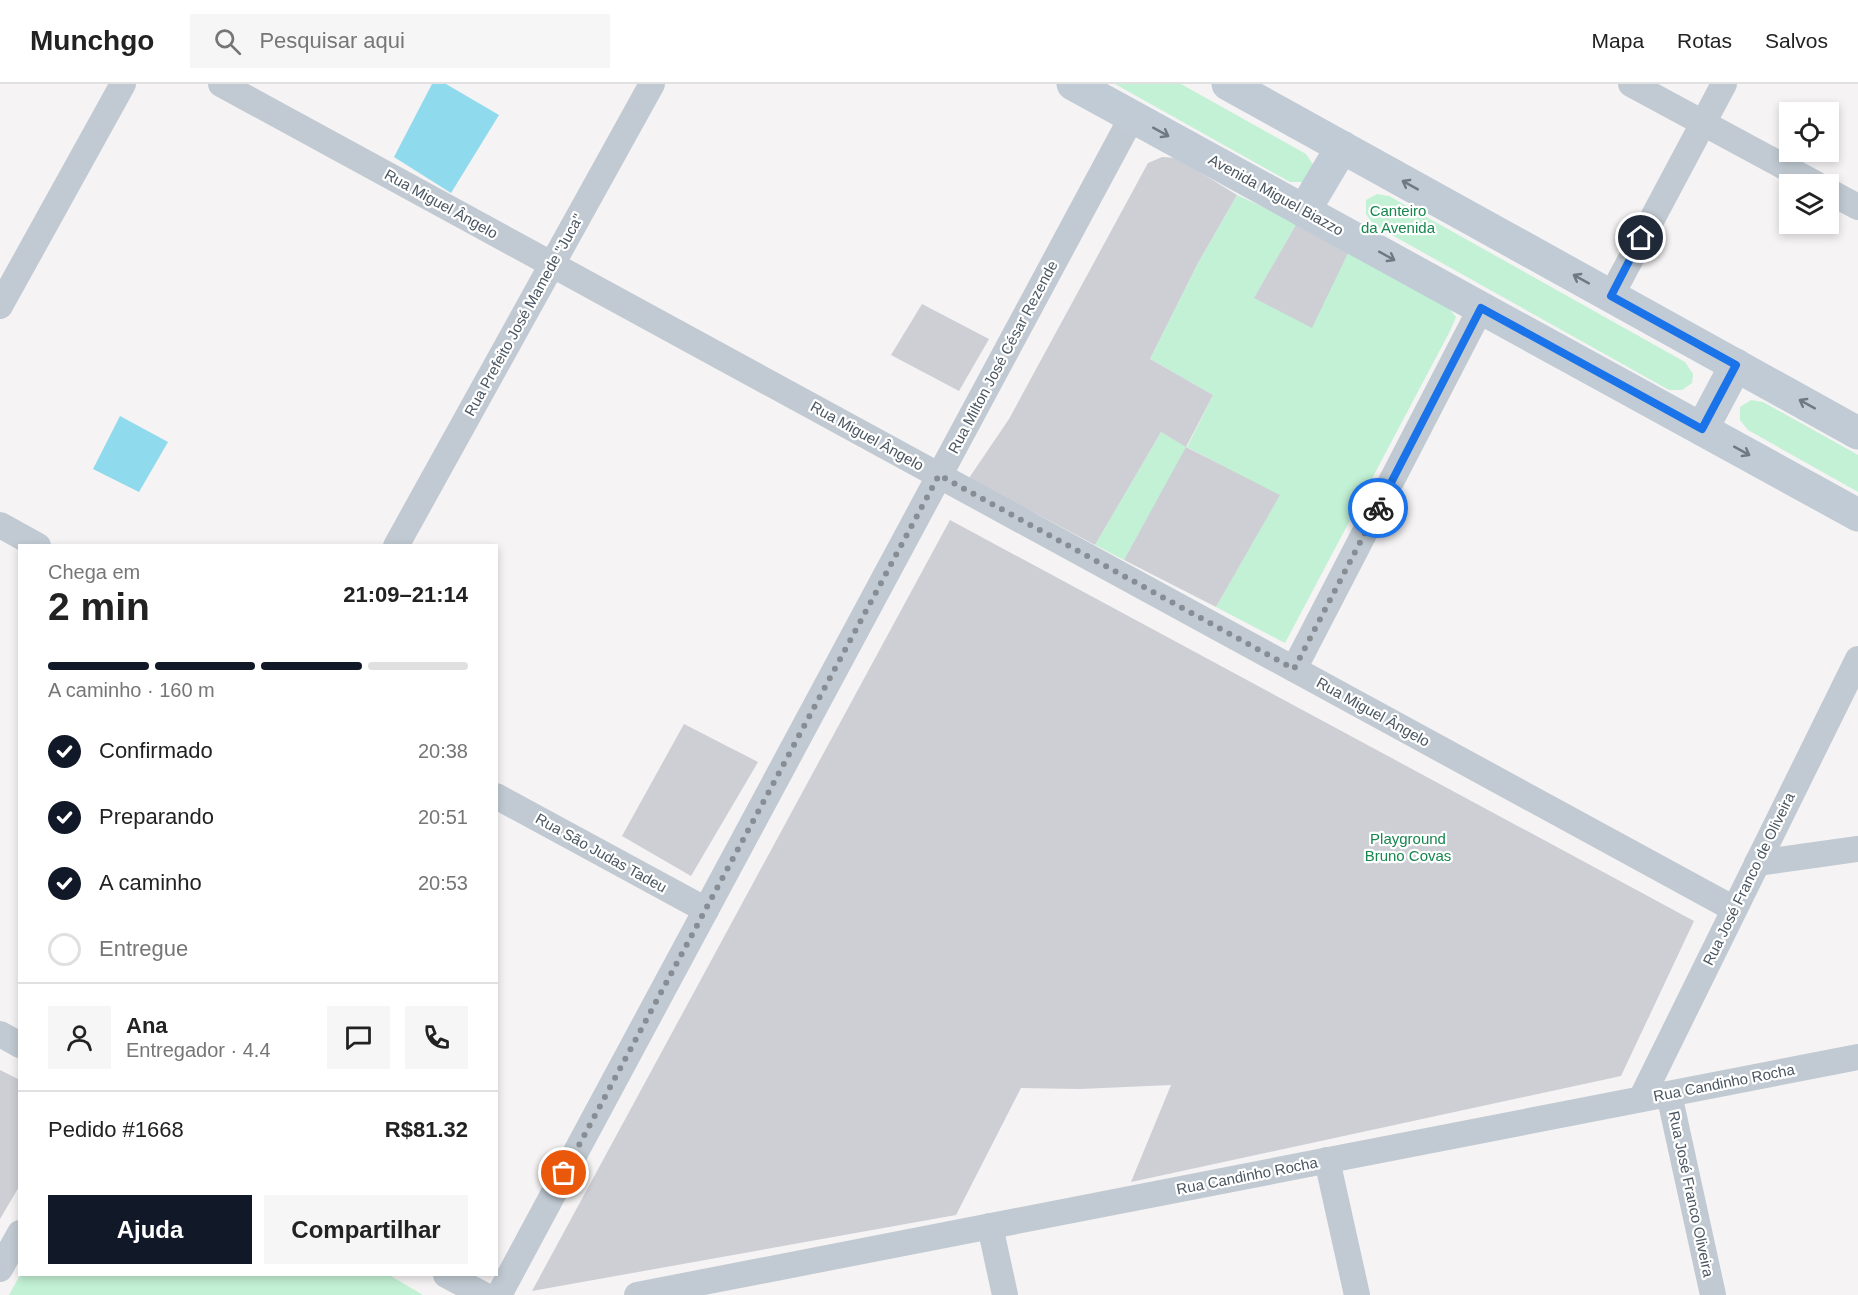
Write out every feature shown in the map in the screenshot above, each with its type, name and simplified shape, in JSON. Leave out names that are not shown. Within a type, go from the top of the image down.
[{"type":"street","points":[[0,306],[123,84]]},
{"type":"street","name":"Rua Miguel Ângelo","points":[[221,84],[1734,909]]},
{"type":"street","name":"Rua Prefeito José Mamede \"Juca\"","points":[[397,544],[652,84]]},
{"type":"street","name":"Avenida Miguel Biazzo","points":[[1073,84],[1858,515]]},
{"type":"street","points":[[1228,84],[1858,433]]},
{"type":"street","points":[[1631,84],[1797,174]]},
{"type":"street","points":[[1611,296],[1724,84]]},
{"type":"street","name":"Rua Milton José César Rezende","points":[[499,1295],[1132,117]]},
{"type":"street","points":[[1304,211],[1342,147]]},
{"type":"street","points":[[1839,197],[1858,207]]},
{"type":"street","points":[[1294,669],[1481,308]]},
{"type":"street","points":[[1702,429],[1736,365]]},
{"type":"street","points":[[0,525],[34,544]]},
{"type":"street","name":"Rua José Franco de Oliveira","points":[[1641,1099],[1858,659]]},
{"type":"street","name":"Rua São Judas Tadeu","points":[[498,797],[706,910]]},
{"type":"street","points":[[1757,863],[1858,849]]},
{"type":"street","points":[[0,1034],[18,1043]]},
{"type":"street","name":"Rua Candinho Rocha","points":[[649,1294],[1858,1057]]},
{"type":"street","name":"Rua José Franco Oliveira","points":[[1669,1094],[1713,1295]]},
{"type":"street","points":[[1327,1160],[1357,1295]]},
{"type":"street","points":[[990,1227],[1005,1295]]},
{"type":"street","points":[[0,1269],[18,1237]]},
{"type":"street","points":[[448,1276],[484,1295]]},
{"type":"green space","points":[[1115,84],[1181,84],[1306,154],[1314,166],[1303,182],[1290,182]]},
{"type":"green space","name":"Canteiro da Avenida","points":[[1377,194],[1389,196],[1685,362],[1693,374],[1692,383],[1682,390],[1669,390],[1374,225],[1366,214],[1366,200]]},
{"type":"green space","points":[[1237,195],[1297,223],[1255,297],[1349,251],[1445,303],[1456,317],[1285,643],[1216,607],[1279,496],[1187,447],[1213,395],[1150,359],[1198,263]]},
{"type":"green space","points":[[1751,400],[1763,402],[1858,455],[1858,492],[1748,430],[1740,420],[1740,407]]},
{"type":"green space","points":[[1161,432],[1187,447],[1124,560],[1095,545]]},
{"type":"green space","points":[[19,1276],[391,1276],[423,1295],[9,1295]]},
{"type":"water","points":[[432,84],[446,84],[499,115],[451,193],[394,157]]},
{"type":"water","points":[[120,416],[168,442],[139,492],[93,469]]},
{"type":"building","points":[[1162,157],[1177,158],[1237,195],[1198,263],[1150,359],[1213,395],[1186,447],[1161,432],[1095,545],[967,481],[1009,419],[1148,163]]},
{"type":"building","points":[[1297,223],[1349,251],[1312,328],[1254,298]]},
{"type":"building","points":[[922,304],[989,339],[959,391],[891,355]]},
{"type":"building","points":[[1186,447],[1280,495],[1216,607],[1124,560]]},
{"type":"building","points":[[950,520],[1694,921],[1621,1076],[1131,1182],[1171,1085],[1080,1089],[1021,1088],[956,1215],[532,1291]]},
{"type":"building","points":[[684,724],[758,762],[691,876],[622,836]]},
{"type":"building","points":[[0,1070],[18,1079],[18,1188],[0,1219]]},
{"type":"way so far","points":[[564,1173],[939,475],[1294,669],[1378,508]]},
{"type":"route","points":[[1378,508],[1481,308],[1702,429],[1736,365],[1611,296],[1641,238]]},
{"type":"park label","name":"Playground Bruno Covas","points":[[1408,848]]}]
